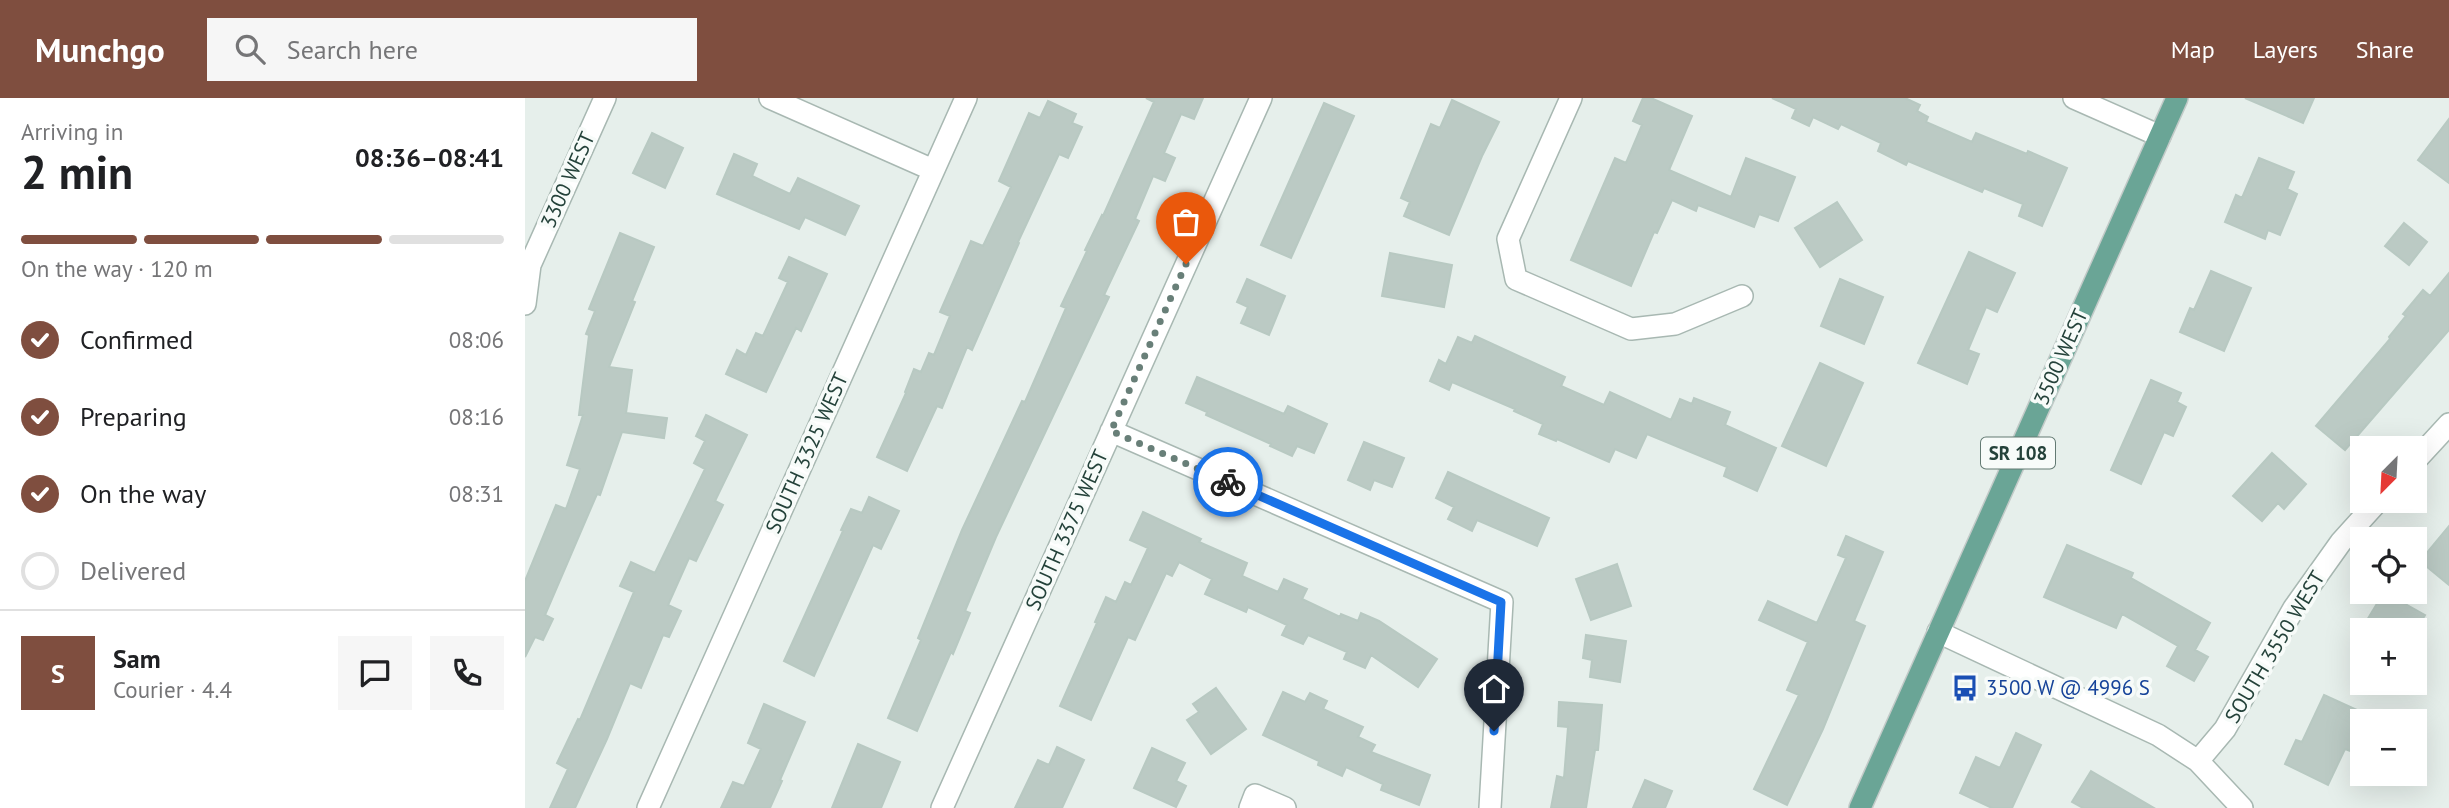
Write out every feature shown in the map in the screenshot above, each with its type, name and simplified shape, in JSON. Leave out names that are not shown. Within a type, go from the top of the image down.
[{"type":"main road","name":"3500 WEST","points":[[1860,808],[2176,98]]},
{"type":"street","name":"3300 WEST","points":[[525,304],[530,265],[605,98]]},
{"type":"street","points":[[770,98],[933,170]]},
{"type":"street","name":"SOUTH 3325 WEST","points":[[648,808],[966,98]]},
{"type":"street","name":"SOUTH 3375 WEST","points":[[942,808],[1261,98]]},
{"type":"street","points":[[1571,98],[1508,239],[1516,279],[1631,330],[1675,324],[1742,296]]},
{"type":"street","points":[[2074,98],[2160,136]]},
{"type":"street","points":[[2427,448],[2449,424]]},
{"type":"street","points":[[1111,431],[1501,602],[1490,808]]},
{"type":"street","name":"SOUTH 3550 WEST","points":[[2199,761],[2225,730],[2294,608],[2341,542],[2367,513]]},
{"type":"street","points":[[1938,632],[2158,735],[2199,761],[2242,808]]},
{"type":"street","points":[[1252,801],[1285,808]]},
{"type":"building","points":[[1146,98],[1203,98],[1194,119],[1181,114],[1164,153],[1175,158],[1165,181],[1153,176],[1135,219],[1139,221],[1104,295],[1109,297],[996,537],[965,611],[970,613],[917,731],[888,718],[921,640],[918,638],[962,530],[1022,401],[1025,402],[1066,308],[1061,306],[1087,251],[1085,250],[1154,102]]},
{"type":"building","points":[[1643,98],[1651,98],[1692,116],[1669,170],[1731,197],[1746,158],[1795,177],[1778,221],[1759,214],[1754,227],[1698,205],[1696,211],[1672,200],[1657,233],[1654,232],[1631,286],[1571,260],[1615,158],[1626,163],[1642,125],[1633,121]]},
{"type":"building","points":[[1772,98],[1905,98],[1920,105],[1917,111],[1928,117],[1926,122],[1972,142],[1976,133],[2067,168],[2042,226],[2019,216],[2023,204],[1984,188],[1982,192],[1908,161],[1906,165],[1878,151],[1881,143],[1841,124],[1838,129],[1813,117],[1809,126],[1792,118],[1796,109]]},
{"type":"building","points":[[2245,98],[2314,98],[2303,123]]},
{"type":"building","points":[[1452,100],[1499,122],[1449,235],[1404,216],[1410,202],[1401,198],[1431,124],[1440,128]]},
{"type":"building","points":[[1048,101],[1076,114],[1072,123],[1082,127],[1068,158],[1059,154],[972,350],[967,347],[942,408],[937,406],[907,471],[877,457],[914,369],[921,372],[929,353],[934,355],[950,316],[940,312],[971,241],[983,246],[1011,187],[999,181],[1029,113],[1040,118]]},
{"type":"building","points":[[1324,103],[1354,116],[1291,258],[1261,245]]},
{"type":"building","points":[[2449,119],[2449,183],[2418,160]]},
{"type":"building","points":[[652,133],[683,148],[665,188],[633,173]]},
{"type":"building","points":[[734,154],[757,164],[752,176],[790,194],[798,178],[859,206],[845,235],[805,217],[799,229],[717,194]]},
{"type":"building","points":[[2259,158],[2294,172],[2287,189],[2297,194],[2280,235],[2268,230],[2265,239],[2225,222],[2236,195],[2242,198]]},
{"type":"building","points":[[1837,202],[1862,240],[1820,267],[1795,228]]},
{"type":"building","points":[[2404,223],[2427,242],[2409,265],[2385,246]]},
{"type":"building","points":[[620,233],[654,247],[609,367],[632,370],[626,413],[667,418],[664,438],[622,432],[600,495],[597,494],[545,615],[553,619],[543,640],[535,637],[525,657],[525,581],[556,505],[566,509],[580,469],[567,465],[583,415],[579,415],[589,335],[586,334],[595,311],[589,309]]},
{"type":"building","points":[[1969,252],[2015,273],[1997,312],[1986,307],[1968,350],[1979,354],[1967,384],[1918,363]]},
{"type":"building","points":[[1390,253],[1452,265],[1444,307],[1382,296]]},
{"type":"building","points":[[789,257],[827,274],[801,331],[796,328],[766,392],[726,374],[737,350],[746,355],[756,333],[763,336],[788,282],[779,278]]},
{"type":"building","points":[[2211,271],[2251,288],[2224,351],[2180,332],[2190,308],[2194,310]]},
{"type":"building","points":[[2449,273],[2449,330],[2357,436],[2350,436],[2350,444],[2345,450],[2316,426],[2390,339],[2406,316],[2403,314],[2423,290],[2430,296]]},
{"type":"building","points":[[1247,279],[1285,296],[1269,335],[1241,323],[1248,307],[1237,302]]},
{"type":"building","points":[[1840,279],[1883,297],[1864,344],[1821,326]]},
{"type":"building","points":[[1475,336],[1565,377],[1561,386],[1604,405],[1610,392],[1671,420],[1680,399],[1692,404],[1694,398],[1730,412],[1725,425],[1776,448],[1757,491],[1724,476],[1727,467],[1647,434],[1636,458],[1615,449],[1609,462],[1539,434],[1543,424],[1514,411],[1515,409],[1452,382],[1449,390],[1430,381],[1439,360],[1446,364],[1458,337],[1472,343]]},
{"type":"building","points":[[1820,363],[1863,383],[1826,466],[1782,446]]},
{"type":"building","points":[[1197,377],[1284,414],[1288,406],[1327,424],[1314,453],[1297,446],[1292,456],[1186,403]]},
{"type":"building","points":[[2151,380],[2181,393],[2177,402],[2186,407],[2173,436],[2164,432],[2141,484],[2111,470]]},
{"type":"building","points":[[706,415],[747,435],[715,501],[723,505],[696,561],[689,558],[668,605],[681,611],[669,637],[663,635],[641,688],[630,683],[575,808],[550,808],[568,769],[557,763],[578,719],[580,720],[634,592],[620,586],[631,562],[655,573],[705,469],[694,463],[705,441],[696,436]]},
{"type":"building","points":[[1364,442],[1404,458],[1392,487],[1374,480],[1370,490],[1348,480]]},
{"type":"building","points":[[2272,453],[2306,484],[2284,509],[2278,503],[2262,521],[2233,496]]},
{"type":"building","points":[[1448,472],[1549,518],[1537,546],[1477,520],[1472,531],[1448,519],[1454,507],[1436,498]]},
{"type":"building","points":[[869,497],[899,511],[881,549],[873,545],[814,676],[784,661],[851,509],[862,513]]},
{"type":"building","points":[[1143,512],[1201,539],[1199,542],[1247,563],[1242,576],[1278,592],[1284,579],[1307,589],[1302,599],[1340,617],[1341,614],[1358,621],[1361,613],[1379,621],[1437,659],[1418,687],[1371,655],[1365,668],[1344,659],[1347,652],[1308,635],[1303,644],[1282,635],[1287,625],[1248,607],[1246,612],[1205,594],[1212,579],[1179,562],[1172,576],[1166,573],[1135,640],[1128,637],[1091,720],[1060,706],[1106,597],[1116,602],[1125,582],[1131,585],[1148,548],[1130,540]]},
{"type":"building","points":[[2449,526],[2449,585],[2427,567],[2427,553]]},
{"type":"building","points":[[1846,536],[1883,552],[1854,621],[1865,626],[1823,729],[1787,805],[1754,789],[1799,695],[1787,690],[1808,642],[1759,620],[1768,601],[1817,623],[1846,558],[1838,555]]},
{"type":"building","points":[[2067,545],[2133,573],[2131,578],[2210,623],[2195,650],[2208,657],[2194,681],[2167,666],[2178,646],[2122,614],[2116,628],[2044,597]]},
{"type":"building","points":[[1617,564],[1631,606],[1591,620],[1576,579]]},
{"type":"building","points":[[2377,604],[2405,604],[2425,615],[2423,618],[2368,618]]},
{"type":"building","points":[[1586,635],[1626,641],[1620,682],[1590,677],[1592,660],[1583,658]]},
{"type":"building","points":[[1216,688],[1246,729],[1211,754],[1187,720],[1199,712],[1193,704]]},
{"type":"building","points":[[1283,692],[1305,702],[1310,693],[1327,701],[1323,709],[1363,727],[1358,737],[1375,745],[1371,752],[1430,775],[1419,805],[1381,790],[1383,784],[1346,767],[1342,776],[1318,765],[1319,761],[1263,735]]},
{"type":"building","points":[[2324,695],[2355,709],[2350,709],[2350,751],[2345,749],[2328,785],[2285,764],[2296,740],[2302,742]]},
{"type":"building","points":[[1559,702],[1602,705],[1598,750],[1595,750],[1586,808],[1551,808],[1557,776],[1564,778],[1568,727],[1558,726]]},
{"type":"building","points":[[764,704],[805,722],[780,780],[782,781],[770,808],[721,808],[733,782],[744,786],[761,749],[748,743]]},
{"type":"building","points":[[2016,733],[2041,745],[2012,808],[1992,808],[1960,793],[1976,757],[2000,768]]},
{"type":"building","points":[[858,744],[900,762],[881,808],[832,808]]},
{"type":"building","points":[[1057,747],[1084,760],[1062,808],[1015,808],[1038,760],[1049,765]]},
{"type":"building","points":[[1152,748],[1185,763],[1176,781],[1186,786],[1176,807],[1134,788]]},
{"type":"building","points":[[2091,771],[2154,808],[2083,808],[2072,802]]},
{"type":"building","points":[[1645,780],[1672,791],[1665,808],[1633,808]]},
{"type":"way so far","points":[[1186,264],[1111,431],[1228,482]]},
{"type":"place","name":"3500 W @ 4996 S","points":[[1965,688]]},
{"type":"route","points":[[1228,482],[1501,602],[1494,731]]}]
